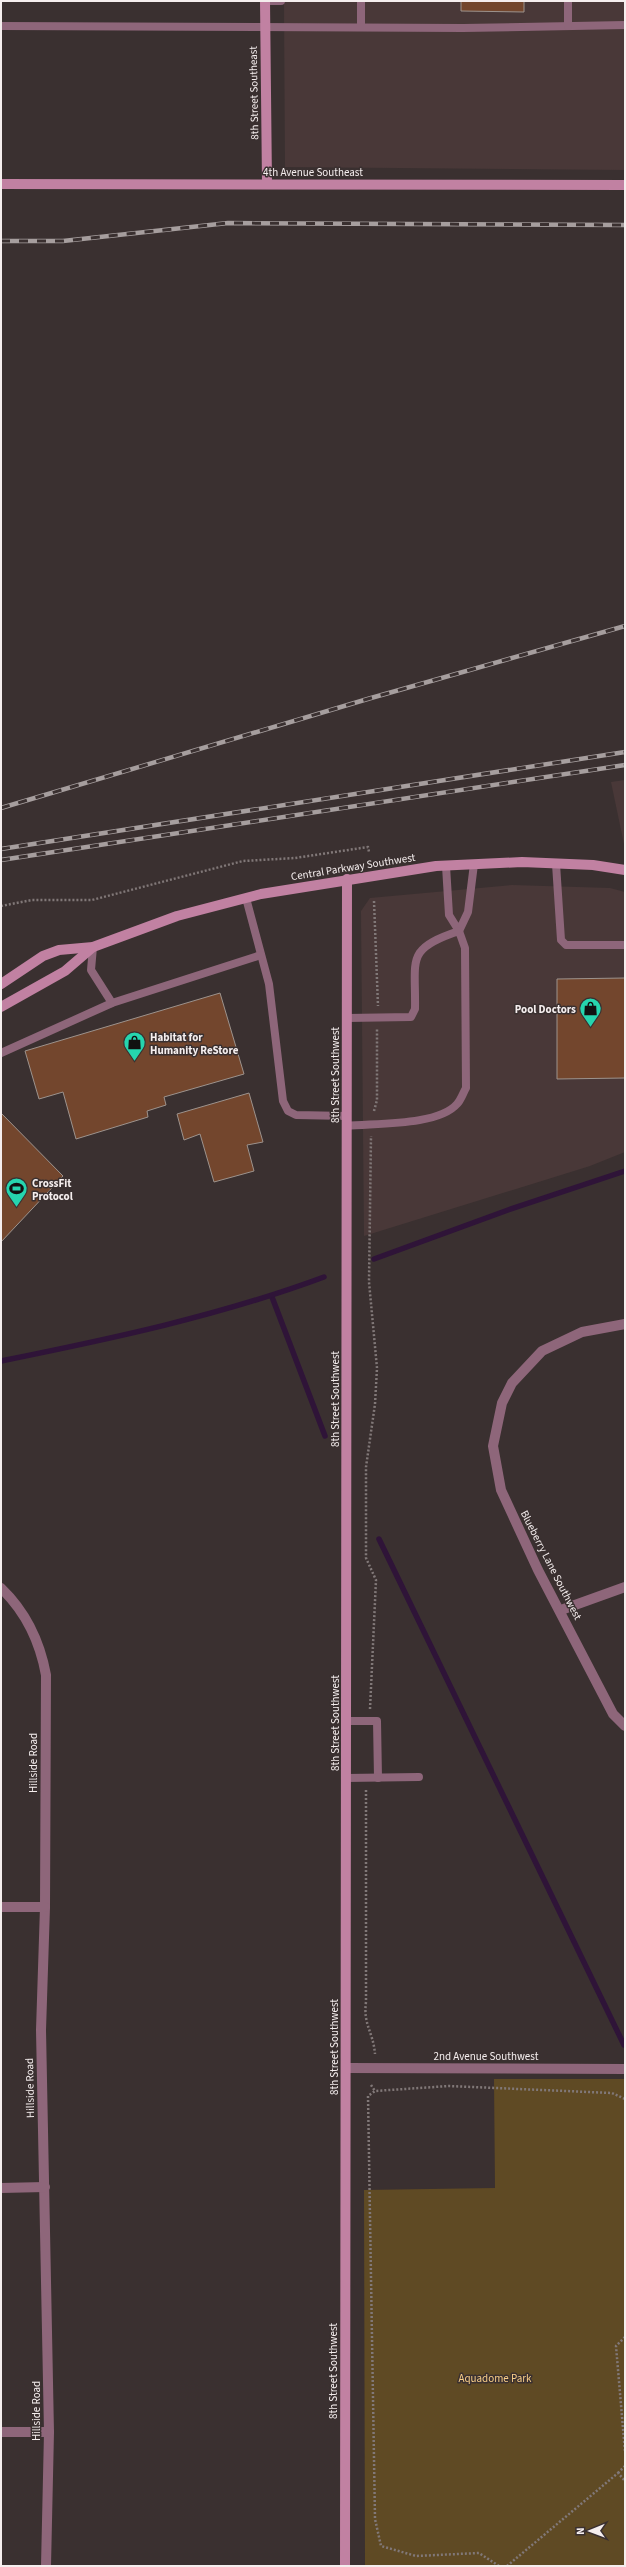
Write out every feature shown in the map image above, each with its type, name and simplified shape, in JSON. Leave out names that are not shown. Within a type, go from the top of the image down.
[{"type":"street","name":"8th Street Southeast","points":[[264,1],[267,184]]},
{"type":"street","name":"4th Avenue Southeast","points":[[1,184],[625,185]]},
{"type":"street","name":"Central Parkway Southwest","points":[[1,984],[43,956],[58,950],[94,947],[177,916],[246,898],[347,879],[446,866],[474,864],[593,865],[625,870]]},
{"type":"street","name":"8th Street Southwest","points":[[345,2566],[347,879]]},
{"type":"street","name":"Central Parkway Southwest","points":[[1,1007],[66,971],[94,947]]},
{"type":"street","name":"Blueberry Lane Southwest","points":[[625,1324],[582,1332],[542,1351],[512,1383],[502,1403],[493,1446],[501,1490],[538,1570],[561,1610],[613,1714],[625,1726]]},
{"type":"street","points":[[561,1610],[625,1587]]},
{"type":"street","name":"Hillside Road","points":[[1,1588],[22,1613],[42,1653],[46,1675],[45,1907],[41,2045],[49,2432],[46,2566]]},
{"type":"street","points":[[1,1907],[45,1907]]},
{"type":"street","name":"2nd Avenue Southwest","points":[[346,2068],[625,2069]]},
{"type":"street","points":[[1,2188],[45,2187]]},
{"type":"street","points":[[1,2432],[49,2432]]},
{"type":"lane","points":[[264,1],[281,1]]},
{"type":"lane","points":[[361,1],[361,27]]},
{"type":"lane","points":[[568,1],[568,26]]},
{"type":"lane","points":[[1,26],[361,27],[625,25]]},
{"type":"lane","points":[[347,1018],[412,1017],[415,1009],[416,958],[423,946],[436,939],[459,931],[468,912],[474,864]]},
{"type":"lane","points":[[556,864],[561,940],[566,945],[625,945]]},
{"type":"lane","points":[[246,898],[268,984],[283,1101],[288,1111],[296,1115],[373,1124],[417,1121],[438,1116],[457,1105],[466,1088],[465,948],[459,931],[450,915],[446,866]]},
{"type":"lane","points":[[94,947],[92,970],[112,1003]]},
{"type":"lane","points":[[1,1053],[112,1003],[261,955]]},
{"type":"lane","points":[[347,1720],[377,1721],[378,1778]]},
{"type":"lane","points":[[346,1778],[419,1777]]},
{"type":"path","points":[[1,906],[32,900],[92,900],[243,861],[295,858],[368,847],[369,852]]},
{"type":"path","points":[[368,1720],[376,1580],[366,1558],[366,1467],[375,1404],[377,1368],[369,1282],[373,1124],[377,1100],[377,1018],[374,901]]},
{"type":"path","points":[[366,1778],[366,2002],[364,2017],[373,2036],[374,2054]]},
{"type":"path","points":[[371,2085],[375,2091]]},
{"type":"path","points":[[500,2566],[479,2553],[416,2556],[381,2546],[375,2519],[367,2120],[368,2096],[375,2091],[449,2086],[612,2093],[625,2099]]},
{"type":"path","points":[[625,2337],[616,2346],[625,2452]]},
{"type":"path","points":[[507,2566],[625,2466]]},
{"type":"path","points":[[618,2472],[625,2481]]},
{"type":"shaded area","points":[[284,1],[625,1],[625,170],[285,167]]},
{"type":"shaded area","points":[[625,780],[625,849],[611,782]]},
{"type":"shaded area","points":[[512,885],[610,888],[625,892],[625,1152],[590,1166],[364,1236],[361,911],[370,898]]},
{"type":"green space","name":"Aquadome Park","points":[[494,2079],[625,2079],[625,2566],[365,2566],[364,2190],[495,2188]]},
{"type":"building","points":[[461,1],[524,1],[524,12],[461,11]]},
{"type":"building","name":"Pool Doctors","points":[[625,978],[625,1078],[557,1079],[557,979]]},
{"type":"building","name":"Habitat for Humanity ReStore","points":[[220,993],[244,1074],[164,1097],[166,1105],[147,1111],[148,1117],[76,1139],[63,1092],[39,1099],[25,1051]]},
{"type":"building","points":[[249,1093],[263,1142],[247,1145],[254,1171],[214,1182],[200,1134],[184,1140],[177,1114]]},
{"type":"building","name":"CrossFit Protocol","points":[[1,1113],[63,1176],[1,1242]]},
{"type":"waterway","points":[[374,1259],[508,1210],[625,1171]]},
{"type":"waterway","points":[[1,1361],[123,1335],[204,1315],[284,1291],[324,1277]]},
{"type":"waterway","points":[[272,1297],[325,1436]]},
{"type":"waterway","points":[[379,1539],[624,2045]]},
{"type":"railway","points":[[1,241],[63,241],[228,223],[625,225]]},
{"type":"railway","points":[[1,808],[371,698],[625,626]]},
{"type":"railway","points":[[1,849],[625,752]]},
{"type":"railway","points":[[1,860],[625,765]]},
{"type":"place","name":"Pool Doctors","points":[[591,1028]]},
{"type":"place","name":"Habitat for Humanity ReStore","points":[[135,1062]]},
{"type":"place","name":"CrossFit Protocol","points":[[17,1208]]}]
